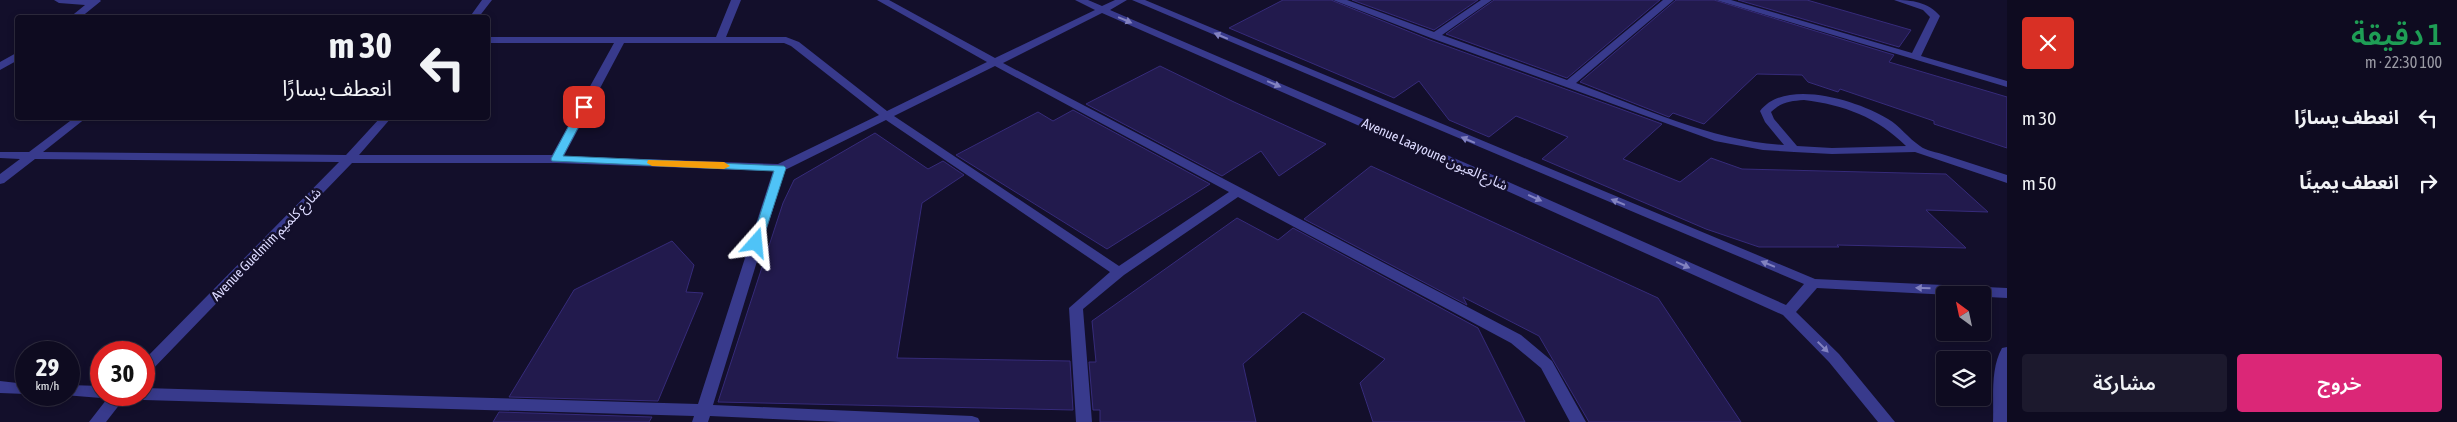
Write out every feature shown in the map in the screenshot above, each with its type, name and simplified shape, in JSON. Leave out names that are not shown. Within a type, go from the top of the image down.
[{"type":"street","points":[[60,0],[96,1]]},
{"type":"street","points":[[475,15],[487,0]]},
{"type":"street","points":[[721,38],[736,0]]},
{"type":"street","points":[[882,0],[994,62],[1516,339],[1547,365],[1578,422]]},
{"type":"street","name":"Avenue Laayoune شارع العيون","points":[[1080,0],[1473,170],[1788,312],[1834,358],[1887,422]]},
{"type":"street","points":[[0,155],[556,159],[780,168],[1122,0]]},
{"type":"street","name":"Avenue Laayoune شارع العيون","points":[[1137,0],[1813,283],[2007,293]]},
{"type":"street","points":[[1338,0],[1719,139],[1744,144],[1794,149],[1855,152],[1916,149],[2007,179]]},
{"type":"street","points":[[1434,36],[1488,0]]},
{"type":"street","points":[[1568,85],[1669,0]]},
{"type":"street","points":[[1720,0],[2007,84]]},
{"type":"street","points":[[1899,0],[1926,8],[1935,16],[1916,56]]},
{"type":"street","points":[[77,15],[96,1]]},
{"type":"street","points":[[490,40],[776,38],[795,44],[885,115],[1118,272]]},
{"type":"street","points":[[556,159],[621,39]]},
{"type":"street","points":[[0,67],[15,57]]},
{"type":"street","points":[[1794,149],[1769,120],[1765,111],[1769,104],[1777,100],[1807,98],[1836,102],[1862,110],[1889,125],[1916,149]]},
{"type":"street","points":[[0,180],[77,120]]},
{"type":"street","name":"Avenue Guelmim شارع كلميم","points":[[155,358],[349,159],[384,120]]},
{"type":"street","points":[[701,416],[780,168]]},
{"type":"street","points":[[1084,422],[1076,308],[1118,272],[1239,191]]},
{"type":"street","points":[[1788,312],[1813,283]]},
{"type":"street","points":[[2001,422],[2002,374],[2007,352]]},
{"type":"street","points":[[0,387],[15,388]]},
{"type":"street","points":[[155,394],[701,416],[972,422]]},
{"type":"street","points":[[97,422],[110,406]]},
{"type":"building","points":[[1283,0],[1331,0],[1430,40],[1662,124],[1623,159],[1680,182],[1711,158],[1742,169],[1946,174],[1988,212],[1926,210],[1966,248],[1837,245],[1839,247],[1759,247],[1706,229],[1542,159],[1568,137],[1516,116],[1489,137],[1449,120],[1419,81],[1394,98],[1229,28]]},
{"type":"building","points":[[1352,0],[1478,0],[1434,30]]},
{"type":"building","points":[[1494,0],[1660,0],[1567,78],[1446,34]]},
{"type":"building","points":[[1676,0],[1714,0],[1894,55],[1889,62],[2007,97],[2007,148],[1934,124],[1934,121],[1840,89],[1838,92],[1808,82],[1802,75],[1757,74],[1704,124],[1673,113],[1669,117],[1580,82]]},
{"type":"building","points":[[1738,0],[1807,0],[1911,30],[1899,47]]},
{"type":"building","points":[[1160,66],[1326,144],[1279,176],[1261,151],[1222,176],[1086,104]]},
{"type":"building","points":[[1073,110],[1210,184],[1107,249],[956,155],[1038,112],[1053,121]]},
{"type":"building","points":[[875,133],[928,169],[943,161],[964,175],[922,203],[897,358],[1070,361],[1073,410],[718,402],[783,203],[794,180]]},
{"type":"building","points":[[1371,166],[1658,298],[1741,422],[1589,422],[1539,336],[1463,297],[1467,305],[1304,219]]},
{"type":"building","points":[[1237,218],[1278,240],[1293,228],[1478,328],[1525,422],[1373,422],[1360,383],[1385,359],[1303,312],[1243,364],[1256,422],[1100,422],[1100,410],[1093,410],[1089,362],[1096,362],[1092,321]]},
{"type":"building","points":[[672,241],[694,265],[686,292],[703,293],[658,401],[509,397],[574,290]]},
{"type":"building","points":[[499,412],[652,417],[649,422],[493,422]]},
{"type":"slow traffic","points":[[652,163],[724,166]]},
{"type":"route","points":[[584,107],[556,159],[780,168],[756,243]]}]
